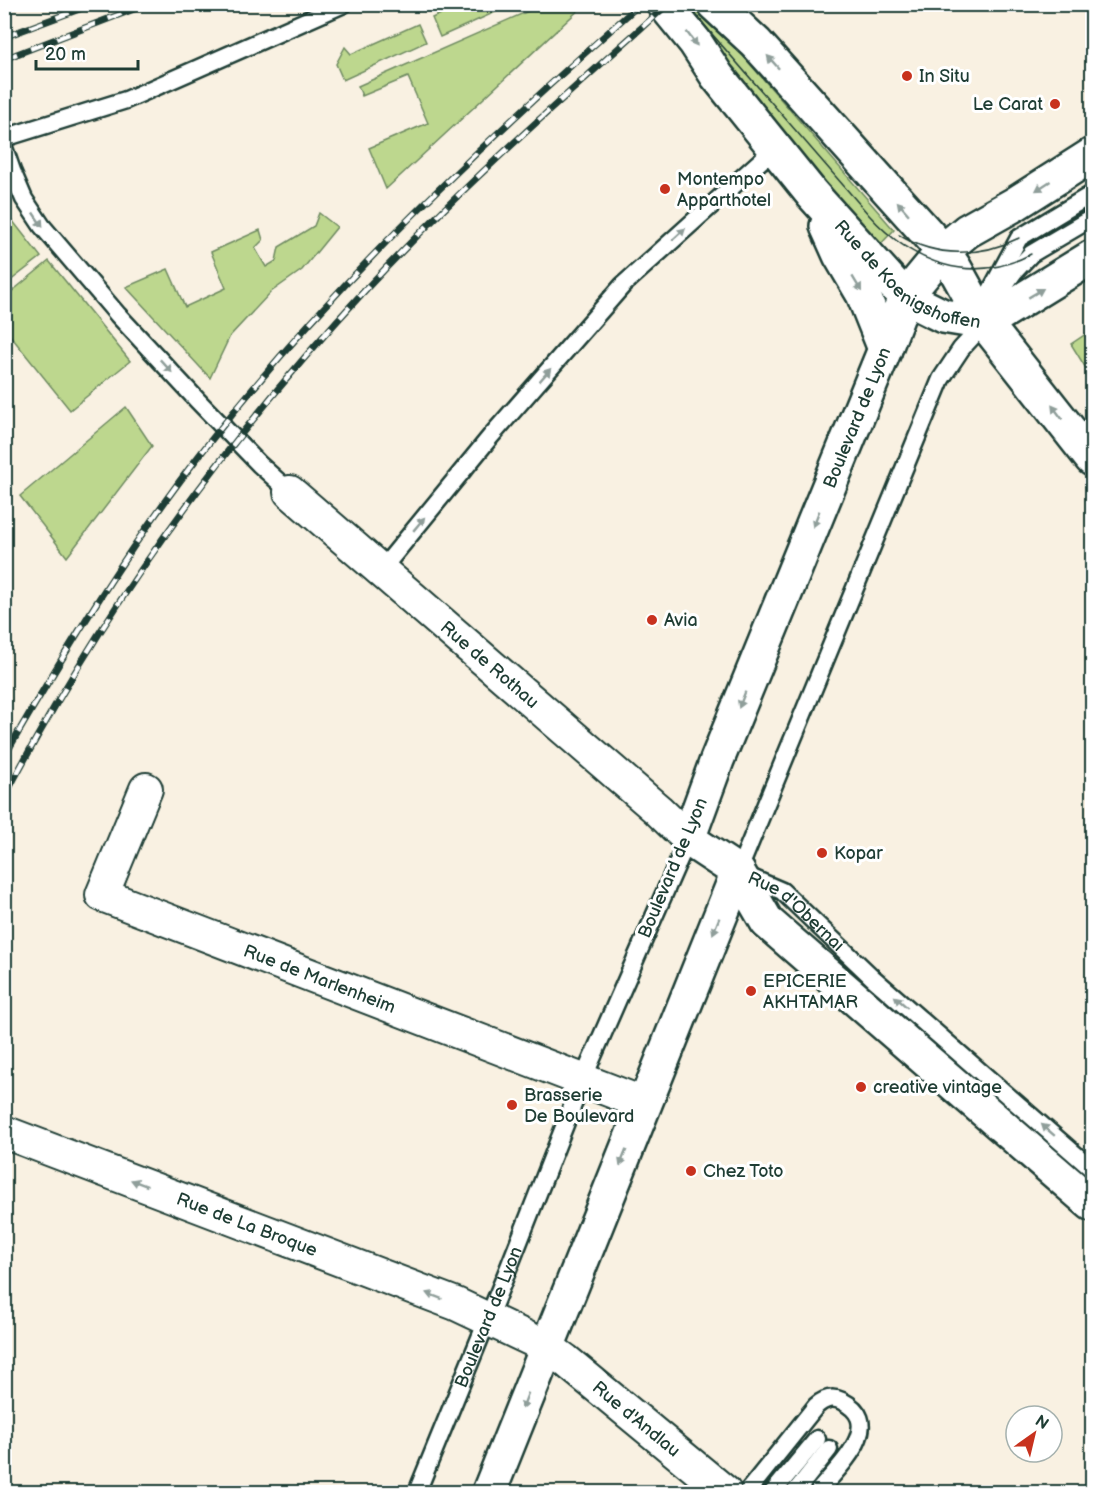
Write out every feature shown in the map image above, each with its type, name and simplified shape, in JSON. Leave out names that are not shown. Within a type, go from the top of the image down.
[{"type":"main road","name":"Rue de Koenigshoffen","points":[[664,4],[717,76],[812,194],[904,297],[943,316],[986,323]]},
{"type":"main road","name":"Rue de Koenigshoffen","points":[[714,4],[756,43],[943,251],[986,323]]},
{"type":"main road","name":"Boulevard de Lyon","points":[[688,839],[717,760],[885,349],[904,297],[943,251],[967,231],[1015,204],[1092,155]]},
{"type":"main road","points":[[812,194],[840,255],[867,301],[885,349]]},
{"type":"main road","points":[[1092,257],[986,323],[1092,459]]},
{"type":"main road","name":"Rue d'Obernai","points":[[688,839],[738,872],[767,922],[1092,1204]]},
{"type":"main road","points":[[489,1492],[738,872]]},
{"type":"street","name":"Rue de Rothau","points":[[290,492],[382,569],[658,810],[688,839]]},
{"type":"street","name":"Rue de Marlenheim","points":[[146,789],[102,895],[645,1104]]},
{"type":"street","name":"Rue de La Broque","points":[[4,1131],[488,1318],[547,1347]]},
{"type":"street","name":"Rue d'Andlau","points":[[547,1347],[566,1360],[725,1492]]},
{"type":"lane","points":[[4,138],[126,100],[344,4]]},
{"type":"lane","points":[[4,148],[24,199],[42,226],[118,315],[198,401],[259,464],[290,492]]},
{"type":"lane","points":[[382,569],[491,436],[622,285],[775,148]]},
{"type":"lane","points":[[986,323],[990,291],[1019,238],[1092,194]]},
{"type":"lane","points":[[738,872],[941,379],[961,349],[986,323],[1001,290],[1031,254],[1092,218]]},
{"type":"lane","name":"Boulevard de Lyon","points":[[417,1492],[584,1079],[688,839]]},
{"type":"lane","name":"Rue d'Obernai","points":[[738,872],[782,891],[873,978],[1092,1169]]},
{"type":"lane","points":[[747,1492],[816,1406],[830,1398],[841,1400],[859,1414],[862,1423],[861,1435],[818,1492]]},
{"type":"lane","points":[[773,1492],[823,1444],[795,1492]]},
{"type":"green space","points":[[461,5],[511,5],[440,37],[432,18]]},
{"type":"green space","points":[[542,5],[584,5],[386,189],[369,148],[428,123],[408,77],[362,96],[358,86]]},
{"type":"green space","points":[[699,5],[894,230],[877,248],[778,125],[685,16]]},
{"type":"green space","points":[[418,24],[426,42],[343,80],[336,64],[345,47],[351,54]]},
{"type":"green space","points":[[5,211],[41,257],[5,285]]},
{"type":"green space","points":[[319,213],[337,227],[302,270],[271,292],[230,336],[210,378],[126,287],[168,269],[185,307],[226,288],[211,252],[260,230],[263,240],[255,248],[266,267],[276,261],[279,247],[314,226]]},
{"type":"green space","points":[[49,261],[130,361],[70,410],[5,329],[5,297]]},
{"type":"green space","points":[[1092,330],[1092,378],[1071,344]]},
{"type":"green space","points":[[126,407],[152,446],[67,557],[20,496]]},
{"type":"tram line","points":[[686,4],[869,215],[904,246],[923,257],[965,268],[986,268],[1009,263],[1031,254]]},
{"type":"tram line","points":[[899,235],[928,248],[959,252],[989,249],[1019,238]]},
{"type":"railway","points":[[4,6],[9,4]]},
{"type":"railway","points":[[4,37],[93,4]]},
{"type":"railway","points":[[4,59],[147,4]]},
{"type":"railway","points":[[4,757],[124,560],[177,485],[254,387],[305,328],[412,216],[524,108],[640,4]]},
{"type":"railway","points":[[4,798],[82,661],[124,595],[215,468],[264,406],[367,288],[439,214],[668,4]]},
{"type":"place","name":"In Situ","points":[[907,76]]},
{"type":"place","name":"Le Carat","points":[[1055,104]]},
{"type":"place","name":"Montempo Apparthotel","points":[[665,189]]},
{"type":"place","name":"Avia","points":[[652,620]]},
{"type":"place","name":"Kopar","points":[[822,853]]},
{"type":"place","name":"EPICERIE AKHTAMAR","points":[[751,991]]},
{"type":"place","name":"creative vintage","points":[[861,1087]]},
{"type":"place","name":"Brasserie De Boulevard","points":[[512,1105]]},
{"type":"place","name":"Chez Toto","points":[[691,1171]]}]
